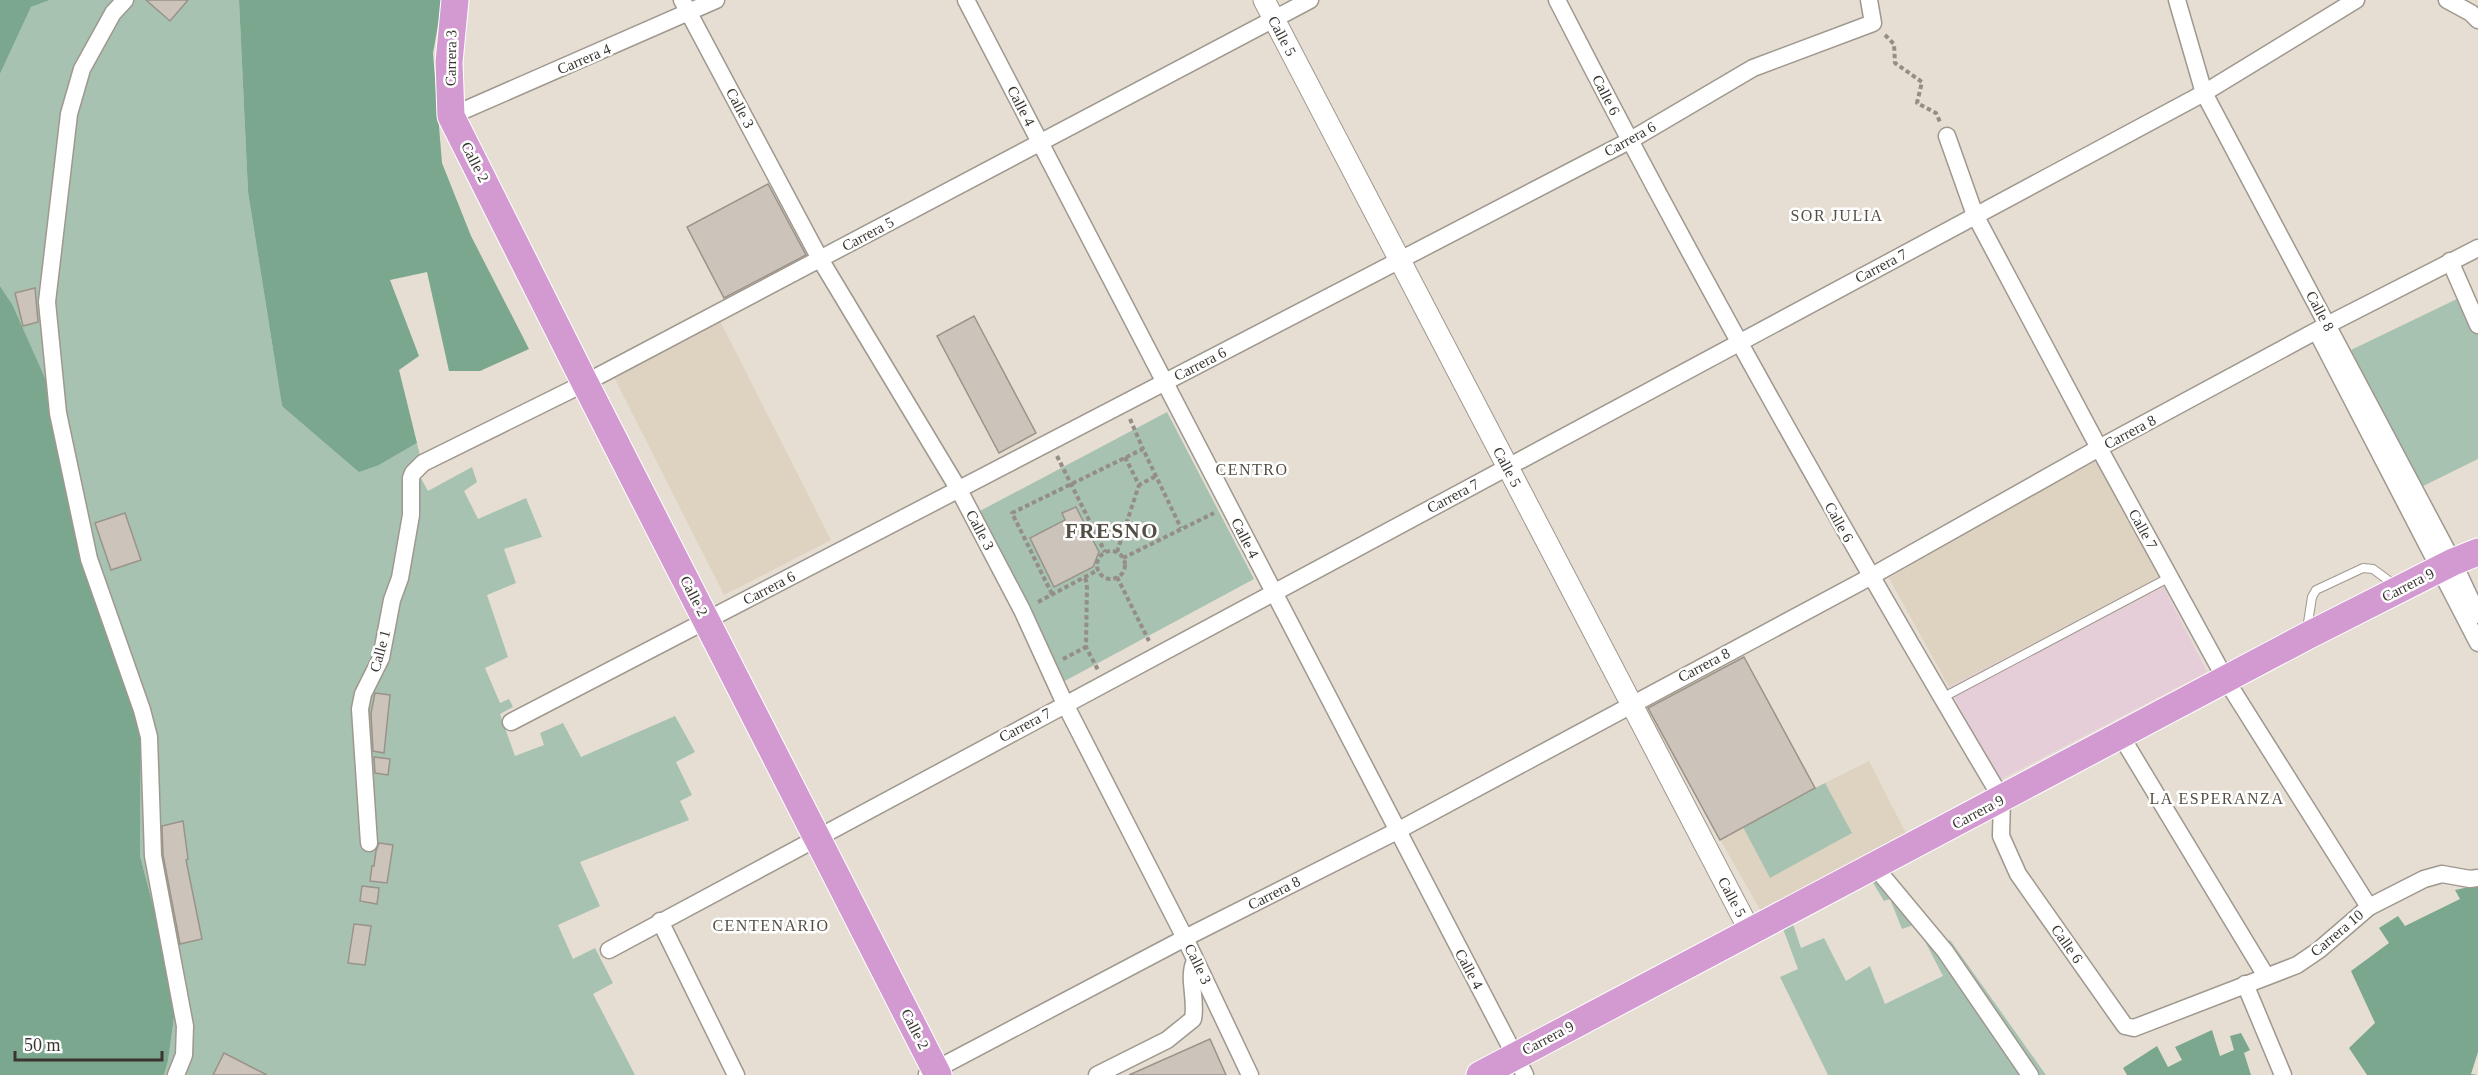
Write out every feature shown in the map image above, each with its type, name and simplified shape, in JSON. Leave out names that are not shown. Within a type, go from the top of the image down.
[{"type":"highway","name":"Carrera 3","points":[[452,116],[449,62],[455,0]]},
{"type":"highway","name":"Calle 2","points":[[452,116],[933,1073]]},
{"type":"highway","name":"Carrera 9","points":[[1480,1075],[1520,1066],[1751,933],[2307,636],[2400,588],[2478,552]]},
{"type":"street","points":[[125,0],[113,13],[81,69],[69,114],[47,302],[58,413],[88,559],[142,710],[149,737],[153,856],[185,1026],[184,1055],[176,1075]]},
{"type":"street","name":"Carrera 4","points":[[452,116],[686,7],[716,0]]},
{"type":"street","name":"Calle 4","points":[[966,0],[1520,1066]]},
{"type":"street","name":"Calle 5","points":[[1264,0],[1751,933]]},
{"type":"street","name":"Carrera 5","points":[[423,463],[585,383],[1310,0]]},
{"type":"street","name":"Calle 6","points":[[1557,0],[1629,141],[1738,343],[1870,577],[2002,799],[2001,836],[2018,874],[2125,1026],[2130,1029]]},
{"type":"street","name":"Calle 8","points":[[2177,0],[2204,93],[2322,328],[2447,565],[2478,615]]},
{"type":"street","name":"Carrera 7","points":[[609,950],[2204,93],[2356,0]]},
{"type":"street","points":[[2447,0],[2471,13],[2478,20]]},
{"type":"street","points":[[1869,2],[1873,23]]},
{"type":"street","name":"Calle 3","points":[[686,7],[820,259],[958,490],[1022,610],[1065,704],[1196,960],[1250,1075]]},
{"type":"street","name":"Carrera 6","points":[[511,723],[1629,141],[1753,68],[1873,23]]},
{"type":"street","name":"Calle 7","points":[[1947,136],[1975,215],[2099,448],[2226,680],[2369,907]]},
{"type":"street","name":"Carrera 8","points":[[933,1073],[1185,938],[1397,831],[1870,577],[2099,448],[2322,328],[2478,248]]},
{"type":"street","points":[[2450,261],[2478,325]]},
{"type":"street","name":"Calle 1","points":[[369,843],[360,709],[363,694],[381,658],[392,600],[400,578],[411,515],[411,478],[423,463]]},
{"type":"street","name":"Calle 8","points":[[2447,565],[2478,643]]},
{"type":"street","points":[[2121,736],[2266,976]]},
{"type":"street","points":[[1875,867],[1945,951],[2030,1075]]},
{"type":"street","name":"Carrera 10","points":[[2130,1029],[2304,960],[2369,907],[2424,879],[2442,874],[2470,879],[2478,878]]},
{"type":"street","points":[[660,921],[736,1075]]},
{"type":"street","points":[[1097,1075],[1167,1040],[1193,1019],[1195,992],[1191,971],[1196,960]]},
{"type":"street","points":[[2245,984],[2283,1075]]},
{"type":"lane","points":[[2307,636],[2312,597],[2316,590],[2363,568],[2373,569],[2400,588]]},
{"type":"lane","points":[[1942,698],[2170,577]]},
{"type":"path","points":[[1873,23],[1894,44],[1895,63],[1922,82],[1917,103],[1936,112],[1947,136]]},
{"type":"path","points":[[1124,404],[1181,528]]},
{"type":"path","points":[[1050,442],[1105,552]]},
{"type":"path","points":[[1052,594],[1012,513],[1143,449]]},
{"type":"path","points":[[1125,457],[1139,485]]},
{"type":"path","points":[[1117,552],[1139,485],[1156,476]]},
{"type":"path","points":[[1124,558],[1228,506]]},
{"type":"path","points":[[1105,552],[1117,552],[1124,558],[1124,569],[1117,577],[1106,578],[1098,570],[1098,560],[1105,552]]},
{"type":"path","points":[[1022,610],[1098,570]]},
{"type":"path","points":[[1117,577],[1156,655]]},
{"type":"path","points":[[1085,578],[1087,583],[1086,647],[1104,683]]},
{"type":"path","points":[[1049,667],[1086,647]]},
{"type":"shaded area","points":[[718,317],[831,540],[724,595],[611,371]]},
{"type":"shaded area","points":[[2096,455],[2159,578],[1949,687],[1889,578]]},
{"type":"shaded area","points":[[2159,578],[2207,672],[1998,781],[1949,687]]},
{"type":"shaded area","points":[[1742,653],[1815,788],[1869,761],[1910,841],[1763,915],[1643,704]]},
{"type":"green space","points":[[0,0],[50,0],[31,7],[0,74]]},
{"type":"green space","points":[[50,0],[239,0],[248,192],[282,406],[379,465],[417,443],[420,456],[417,471],[428,491],[472,467],[477,482],[464,491],[478,519],[526,498],[542,537],[504,549],[516,583],[487,595],[508,657],[485,668],[500,703],[509,699],[513,707],[500,714],[515,756],[544,745],[540,733],[563,723],[581,757],[675,716],[695,752],[676,762],[692,795],[680,801],[689,820],[580,862],[600,906],[558,925],[573,959],[595,948],[613,983],[593,994],[635,1075],[164,1075],[177,996],[140,856],[141,714],[12,304],[0,286],[0,74],[31,7]]},
{"type":"green space","points":[[239,0],[445,0],[433,53],[442,163],[471,236],[529,349],[480,371],[449,371],[427,272],[390,280],[419,356],[399,370],[417,443],[379,465],[359,472],[282,406],[248,192]]},
{"type":"green space","points":[[0,286],[12,304],[48,385],[141,714],[140,856],[177,996],[164,1075],[0,1075]]},
{"type":"green space","points":[[2461,297],[2478,334],[2478,459],[2419,488],[2351,350]]},
{"type":"green space","points":[[1167,412],[1254,579],[1061,683],[978,512]]},
{"type":"green space","points":[[1825,783],[1852,833],[1770,878],[1743,827]]},
{"type":"green space","points":[[1883,868],[1917,912],[1924,911],[1944,944],[1950,940],[2046,1075],[1828,1075],[1780,977],[1798,969],[1782,926],[1792,921],[1801,948],[1824,938],[1846,981],[1870,966],[1885,1004],[1943,976],[1916,924],[1902,929],[1890,899],[1884,901],[1870,878]]},
{"type":"green space","points":[[2478,885],[2478,1052],[2471,1074],[2478,1075],[2367,1075],[2349,1048],[2375,1023],[2351,971],[2389,943],[2379,928],[2398,916],[2405,926],[2460,899],[2455,890]]},
{"type":"green space","points":[[2212,1030],[2220,1056],[2234,1050],[2230,1036],[2241,1033],[2250,1050],[2244,1053],[2251,1075],[2127,1075],[2123,1068],[2157,1046],[2168,1067],[2182,1060],[2175,1047]]},
{"type":"building","points":[[146,0],[188,0],[170,21]]},
{"type":"building","points":[[768,184],[806,255],[724,298],[687,227]]},
{"type":"building","points":[[35,288],[38,322],[23,326],[15,293]]},
{"type":"building","points":[[974,316],[1036,433],[999,453],[937,336]]},
{"type":"building","points":[[1076,507],[1099,552],[1093,567],[1054,587],[1030,538],[1065,520],[1062,513]]},
{"type":"building","points":[[125,513],[141,560],[111,570],[95,523]]},
{"type":"building","points":[[1744,657],[1815,788],[1720,840],[1648,708]]},
{"type":"building","points":[[375,693],[390,695],[384,753],[373,751],[371,713]]},
{"type":"building","points":[[374,757],[390,759],[388,775],[375,773]]},
{"type":"building","points":[[183,821],[188,859],[186,860],[202,939],[180,944],[163,855],[162,826]]},
{"type":"building","points":[[379,843],[393,845],[387,883],[370,881]]},
{"type":"building","points":[[362,886],[379,888],[377,904],[360,901]]},
{"type":"building","points":[[354,924],[371,926],[365,965],[348,963]]},
{"type":"building","points":[[1210,1039],[1226,1075],[1129,1075]]},
{"type":"building","points":[[224,1053],[267,1075],[213,1075]]},
{"type":"district","name":"SOR JULIA","points":[[1837,215]]},
{"type":"district","name":"CENTRO","points":[[1252,469]]},
{"type":"district","name":"FRESNO","points":[[1112,531]]},
{"type":"district","name":"LA ESPERANZA","points":[[2217,798]]},
{"type":"district","name":"CENTENARIO","points":[[771,925]]}]
